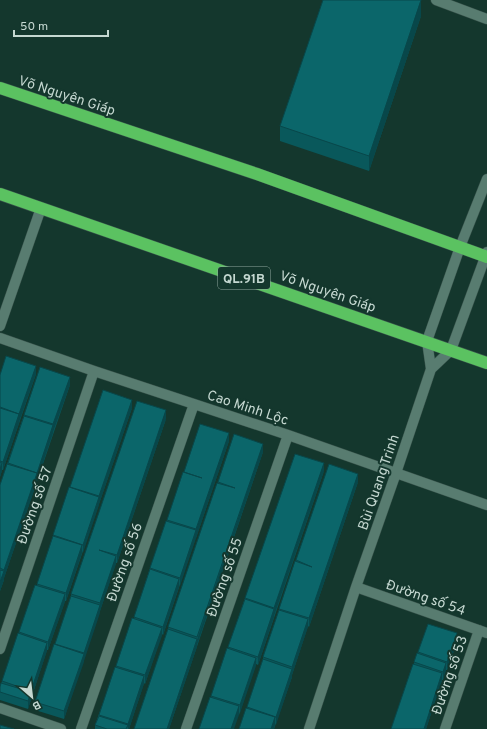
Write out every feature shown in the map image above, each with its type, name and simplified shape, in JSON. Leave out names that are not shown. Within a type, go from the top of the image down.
[{"type":"highway","name":"Võ Nguyên Giáp","points":[[0,88],[257,174],[460,247],[487,255]]},
{"type":"highway","name":"Võ Nguyên Giáp","points":[[0,194],[487,363]]},
{"type":"street","points":[[436,0],[487,19]]},
{"type":"street","points":[[431,368],[427,341],[460,247],[487,179]]},
{"type":"street","points":[[0,326],[41,208]]},
{"type":"street","name":"Bùi Quang Trinh","points":[[309,729],[431,368],[451,350],[487,255]]},
{"type":"street","name":"Cao Minh Lộc","points":[[0,338],[94,371],[288,435],[487,505]]},
{"type":"street","name":"Đường số 57","points":[[0,649],[94,371]]},
{"type":"street","name":"Đường số 56","points":[[81,729],[194,404]]},
{"type":"street","name":"Đường số 55","points":[[186,729],[288,435]]},
{"type":"street","name":"Đường số 54","points":[[356,587],[483,632]]},
{"type":"street","name":"Đường số 53","points":[[446,729],[483,632]]},
{"type":"street","points":[[0,708],[61,729]]},
{"type":"building","points":[[323,0],[421,0],[369,156],[280,126]]},
{"type":"building","points":[[6,356],[36,366],[19,414],[0,407],[0,375]]},
{"type":"building","points":[[40,367],[70,377],[53,424],[24,415]]},
{"type":"building","points":[[103,390],[132,400],[99,496],[70,487]]},
{"type":"building","points":[[137,401],[166,410],[117,555],[99,550],[116,556],[100,603],[71,594]]},
{"type":"building","points":[[0,408],[19,414],[3,462],[0,461]]},
{"type":"building","points":[[24,416],[53,425],[37,473],[8,463]]},
{"type":"building","points":[[200,424],[229,433],[196,529],[167,520],[183,472],[202,478],[184,472]]},
{"type":"building","points":[[234,434],[263,444],[197,637],[168,627],[217,483],[235,488],[218,482]]},
{"type":"building","points":[[295,454],[324,463],[274,608],[245,598]]},
{"type":"building","points":[[7,464],[37,473],[4,570],[0,568],[0,485]]},
{"type":"building","points":[[329,464],[358,474],[309,618],[279,609],[295,561],[312,567],[296,560]]},
{"type":"building","points":[[69,487],[99,497],[83,545],[53,535]]},
{"type":"building","points":[[166,521],[196,530],[180,578],[150,568]]},
{"type":"building","points":[[53,536],[82,545],[66,593],[37,584]]},
{"type":"building","points":[[150,569],[179,579],[163,627],[134,617]]},
{"type":"building","points":[[0,570],[4,571],[0,582]]},
{"type":"building","points":[[35,585],[65,594],[48,642],[19,632]]},
{"type":"building","points":[[71,596],[100,605],[84,653],[55,644]]},
{"type":"building","points":[[245,599],[274,609],[258,657],[228,647]]},
{"type":"building","points":[[279,610],[308,619],[292,667],[263,657]]},
{"type":"building","points":[[132,618],[162,628],[145,675],[116,666]]},
{"type":"building","points":[[428,624],[457,633],[447,662],[418,652]]},
{"type":"building","points":[[168,629],[197,639],[167,729],[134,729]]},
{"type":"building","points":[[18,633],[47,643],[31,691],[2,681]]},
{"type":"building","points":[[54,644],[84,654],[64,711],[35,702]]},
{"type":"building","points":[[227,648],[256,658],[240,705],[211,696]]},
{"type":"building","points":[[417,653],[446,663],[443,672],[414,662]]},
{"type":"building","points":[[263,659],[292,669],[276,717],[247,707]]},
{"type":"building","points":[[413,664],[442,673],[424,729],[391,729]]},
{"type":"building","points":[[115,667],[144,676],[128,724],[99,715]]},
{"type":"building","points":[[1,683],[31,692],[28,701],[0,692]]},
{"type":"building","points":[[210,697],[239,706],[231,729],[199,729]]},
{"type":"building","points":[[246,708],[275,717],[271,729],[239,729]]},
{"type":"building","points":[[99,716],[128,725],[126,729],[107,729],[95,725]]},
{"type":"building","points":[[0,725],[14,729],[0,729]]}]
